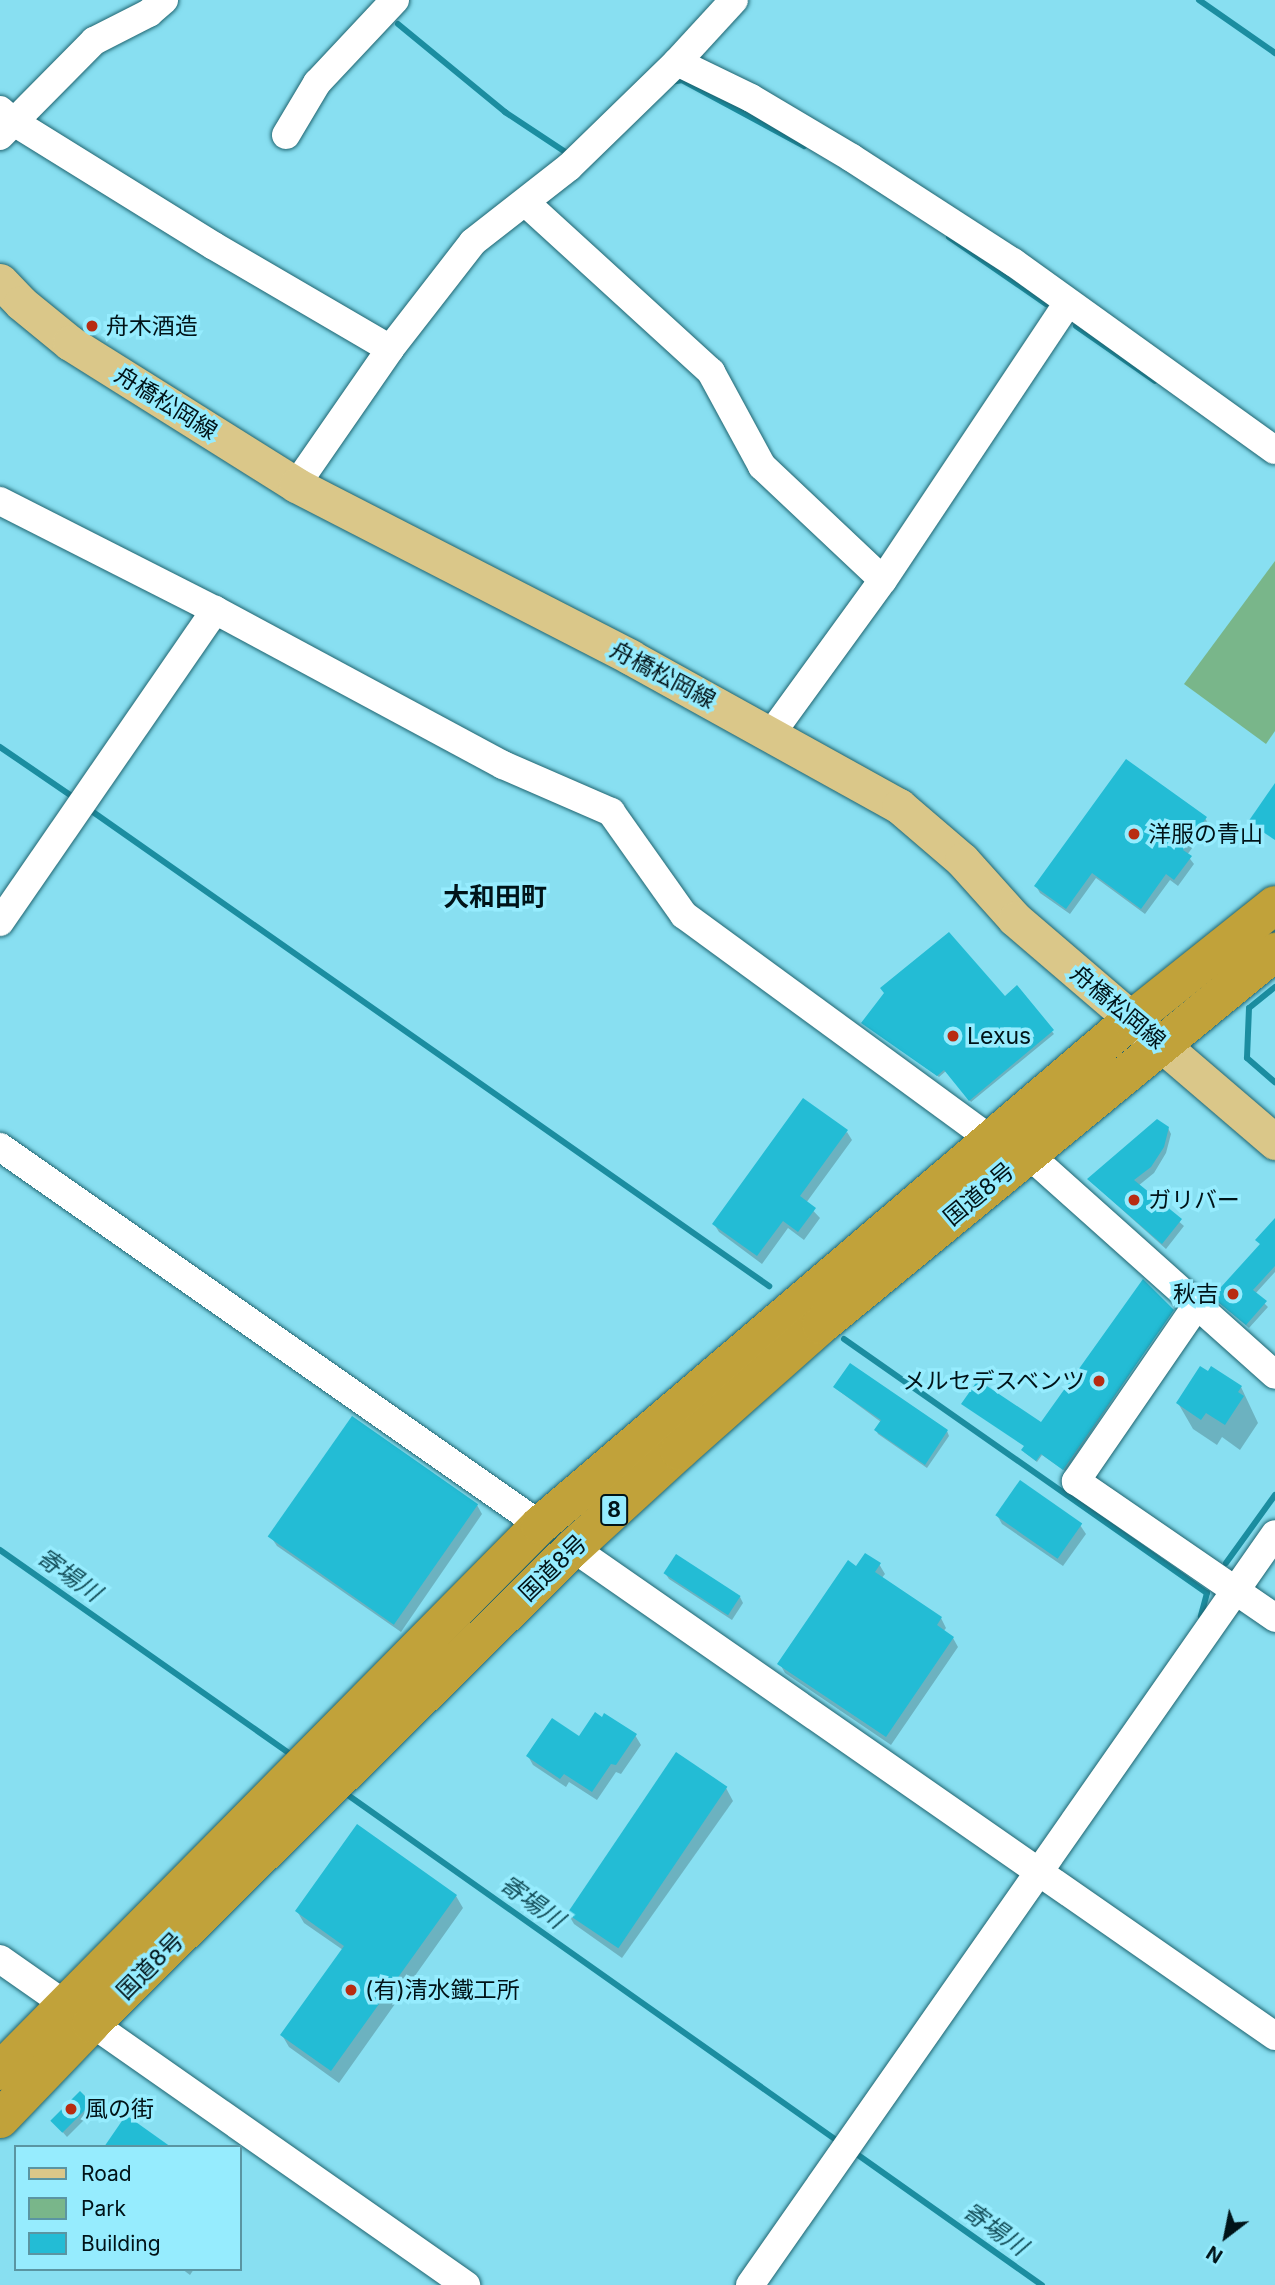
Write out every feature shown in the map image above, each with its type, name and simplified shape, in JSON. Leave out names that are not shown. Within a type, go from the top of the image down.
[{"type":"highway","name":"国道8号","points":[[0,2119],[78,2014],[540,1525],[1131,1020],[1275,905]]},
{"type":"highway","name":"国道8号","points":[[0,2071],[78,2014],[573,1548],[821,1325],[1275,952]]},
{"type":"main road","name":"舟橋松岡線","points":[[0,281],[21,303],[70,343],[296,485],[607,644],[899,806],[962,860],[1015,919],[1275,1142]]},
{"type":"street","points":[[164,0],[149,13],[94,41],[5,123],[390,349]]},
{"type":"street","points":[[286,135],[317,83],[395,0]]},
{"type":"street","points":[[296,485],[390,349],[473,242],[569,167],[677,62],[734,0]]},
{"type":"street","points":[[677,62],[751,98],[852,158],[1013,262],[1275,450]]},
{"type":"street","points":[[526,202],[691,350],[711,372],[762,466],[883,580]]},
{"type":"street","points":[[771,734],[883,580],[1068,303]]},
{"type":"street","points":[[0,501],[215,610],[503,765],[611,812],[684,915],[990,1140]]},
{"type":"street","points":[[0,922],[215,610]]},
{"type":"street","points":[[0,1147],[540,1525]]},
{"type":"street","points":[[1028,1154],[1275,1374]]},
{"type":"street","points":[[1197,1306],[1076,1481],[1275,1618]]},
{"type":"street","points":[[750,2285],[1275,1534]]},
{"type":"street","points":[[573,1548],[1275,2036]]},
{"type":"street","points":[[0,1959],[466,2285]]},
{"type":"green space","points":[[1275,561],[1275,731],[1266,744],[1184,684]]},
{"type":"building","name":"洋服の青山","points":[[1126,759],[1207,817],[1183,850],[1192,856],[1174,880],[1166,874],[1141,909],[1092,873],[1066,909],[1034,886]]},
{"type":"building","points":[[1275,783],[1275,840],[1248,822]]},
{"type":"building","points":[[949,932],[1005,996],[1017,985],[1054,1030],[969,1101],[944,1070],[937,1076],[861,1023],[884,993],[880,988]]},
{"type":"building","points":[[803,1098],[848,1130],[800,1196],[816,1208],[798,1232],[783,1221],[757,1256],[712,1224]]},
{"type":"building","name":"ガリバー","points":[[1157,1119],[1169,1127],[1164,1147],[1151,1167],[1134,1180],[1182,1219],[1162,1244],[1087,1179]]},
{"type":"building","points":[[1275,1218],[1275,1266],[1253,1290],[1267,1301],[1246,1325],[1212,1297],[1260,1244],[1255,1240]]},
{"type":"building","name":"メルセデスベンツ","points":[[1143,1279],[1174,1310],[1063,1470],[1041,1454],[1036,1461],[1021,1450],[1024,1446],[961,1404],[978,1380],[1041,1422]]},
{"type":"building","points":[[850,1363],[948,1430],[925,1465],[874,1430],[881,1420],[833,1387]]},
{"type":"building","points":[[1200,1366],[1208,1371],[1211,1366],[1242,1386],[1238,1392],[1244,1396],[1225,1425],[1206,1413],[1201,1420],[1176,1403]]},
{"type":"building","points":[[352,1416],[478,1504],[394,1625],[268,1536]]},
{"type":"building","points":[[1020,1480],[1082,1524],[1058,1559],[995,1515]]},
{"type":"building","points":[[865,1553],[881,1563],[875,1572],[942,1617],[937,1625],[954,1637],[886,1737],[777,1664],[848,1560],[856,1566]]},
{"type":"building","points":[[676,1554],[741,1596],[728,1615],[663,1573]]},
{"type":"building","points":[[595,1712],[602,1717],[604,1713],[637,1734],[616,1765],[611,1764],[592,1792],[564,1774],[560,1779],[526,1756],[552,1718],[579,1736]]},
{"type":"building","points":[[676,1752],[727,1787],[618,1948],[567,1914]]},
{"type":"building","name":"(有)清水鐵工所","points":[[357,1824],[457,1895],[331,2071],[280,2035],[344,1946],[295,1911]]},
{"type":"building","points":[[80,2091],[92,2103],[62,2133],[50,2121]]},
{"type":"building","points":[[126,2115],[168,2145],[105,2145]]},
{"type":"waterway","points":[[1199,0],[1275,53]]},
{"type":"waterway","points":[[398,24],[505,112],[564,151]]},
{"type":"waterway","points":[[671,82],[682,80],[804,146]]},
{"type":"waterway","points":[[949,237],[1046,304]]},
{"type":"waterway","points":[[1076,326],[1155,381]]},
{"type":"waterway","points":[[0,747],[70,795]]},
{"type":"waterway","points":[[93,812],[769,1286]]},
{"type":"waterway","points":[[1275,987],[1249,1008],[1247,1058],[1275,1082]]},
{"type":"waterway","points":[[844,1339],[1207,1593],[1201,1616]]},
{"type":"waterway","points":[[1226,1563],[1275,1495]]},
{"type":"waterway","name":"寄場川","points":[[0,1550],[293,1756]]},
{"type":"waterway","name":"寄場川","points":[[345,1793],[839,2142]]},
{"type":"waterway","name":"寄場川","points":[[851,2150],[1042,2285]]},
{"type":"place","name":"舟木酒造","points":[[92,326]]},
{"type":"place","name":"洋服の青山","points":[[1134,834]]},
{"type":"place","name":"Lexus","points":[[953,1036]]},
{"type":"place","name":"ガリバー","points":[[1134,1200]]},
{"type":"place","name":"秋吉","points":[[1233,1294]]},
{"type":"place","name":"メルセデスベンツ","points":[[1099,1381]]},
{"type":"place","name":"(有)清水鐵工所","points":[[351,1990]]},
{"type":"place","name":"風の街","points":[[71,2109]]},
{"type":"district","name":"大和田町","points":[[495,897]]}]
